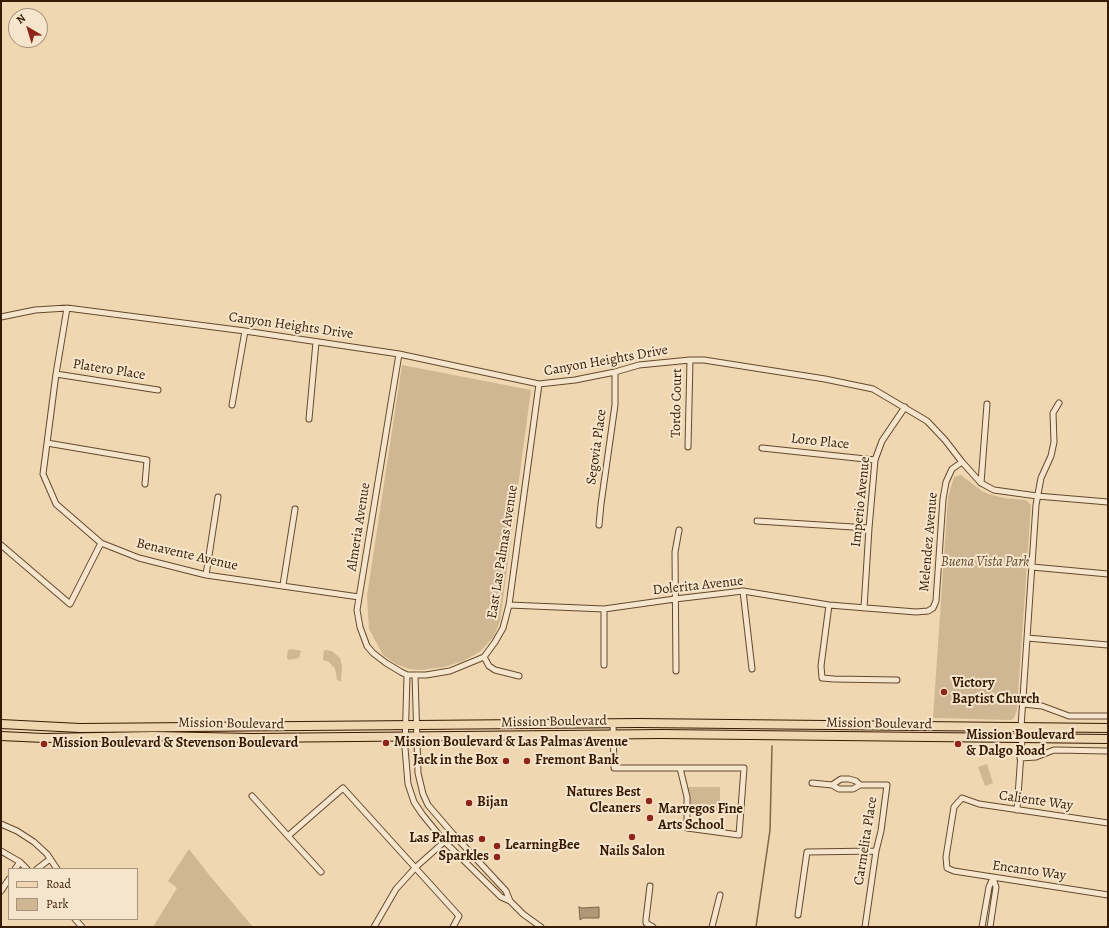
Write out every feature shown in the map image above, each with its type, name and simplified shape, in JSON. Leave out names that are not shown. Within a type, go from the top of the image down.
[{"type":"main road","name":"Mission Boulevard","points":[[1,724],[80,728],[613,723],[1108,728]]},
{"type":"main road","name":"Mission Boulevard","points":[[1,736],[44,738],[129,736],[227,738],[613,735],[1108,739]]},
{"type":"street","name":"Canyon Heights Drive","points":[[1,317],[35,310],[67,308],[245,331],[399,354],[539,384],[575,380],[615,372],[639,365],[690,360],[704,360],[825,379],[873,389],[927,421],[981,483],[994,490],[1038,496],[1108,502]]},
{"type":"street","name":"Benavente Avenue","points":[[67,308],[46,443],[43,474],[56,504],[101,543],[139,558],[206,575],[359,597]]},
{"type":"street","points":[[232,405],[245,331]]},
{"type":"street","points":[[309,419],[316,342]]},
{"type":"street","name":"Almeria Avenue","points":[[399,354],[357,610],[360,627],[367,646],[373,653],[401,672],[407,675],[415,675]]},
{"type":"street","name":"Tordo Court","points":[[688,447],[690,360]]},
{"type":"street","name":"Segovia Place","points":[[599,525],[615,404],[615,372]]},
{"type":"street","name":"Platero Place","points":[[56,374],[158,390]]},
{"type":"street","name":"East Las Palmas Avenue","points":[[484,657],[503,628],[510,605],[539,384]]},
{"type":"street","points":[[1017,810],[1022,739],[1021,727],[1038,496],[1041,478],[1051,456],[1054,442],[1053,413],[1059,403]]},
{"type":"street","points":[[981,483],[986,404]]},
{"type":"street","name":"Imperio Avenue","points":[[864,608],[875,460],[882,441],[905,407]]},
{"type":"street","points":[[46,443],[147,460],[145,484]]},
{"type":"street","name":"Loro Place","points":[[762,448],[875,460]]},
{"type":"street","name":"Melendez Avenue","points":[[934,606],[936,599],[943,499],[946,482],[952,469],[962,462]]},
{"type":"street","points":[[206,575],[218,497]]},
{"type":"street","points":[[283,585],[295,509]]},
{"type":"street","points":[[757,521],[869,528]]},
{"type":"street","points":[[676,671],[674,552],[679,530]]},
{"type":"street","points":[[1,545],[70,604],[101,543]]},
{"type":"street","points":[[1032,567],[1108,574]]},
{"type":"street","points":[[743,591],[752,670]]},
{"type":"street","name":"Dolerita Avenue","points":[[510,605],[604,609],[743,591],[830,605],[864,608],[922,612],[930,610],[934,606]]},
{"type":"street","points":[[830,605],[821,666],[822,678],[897,680]]},
{"type":"street","points":[[604,609],[604,665]]},
{"type":"street","points":[[1027,638],[1108,645]]},
{"type":"street","points":[[510,901],[506,891],[436,816],[428,805],[423,794],[418,772],[415,675],[450,671],[484,657],[489,666],[495,670],[519,676]]},
{"type":"street","points":[[407,675],[405,748],[406,770],[411,795],[422,814],[444,841],[501,897],[510,901],[527,917],[541,927]]},
{"type":"street","points":[[1023,704],[1042,706],[1069,716],[1108,716]]},
{"type":"street","points":[[613,723],[614,768],[680,768],[744,768],[739,835],[688,828],[687,797],[680,768]]},
{"type":"street","points":[[1020,758],[1036,757],[1054,750],[1108,751]]},
{"type":"street","name":"Carmelita Place","points":[[832,785],[842,779],[856,781],[860,785]]},
{"type":"street","name":"Carmelita Place","points":[[812,784],[832,785],[839,789],[853,789],[860,785],[887,785],[865,927]]},
{"type":"street","points":[[288,836],[343,788],[459,916],[453,927]]},
{"type":"street","points":[[252,796],[320,872]]},
{"type":"street","name":"Caliente Way","points":[[947,868],[946,856],[954,807],[962,798],[979,804],[1108,823]]},
{"type":"street","points":[[1,824],[13,828],[30,838],[42,849],[55,868]]},
{"type":"street","points":[[374,927],[396,889],[416,867],[452,834]]},
{"type":"street","points":[[1,851],[20,862],[26,868]]},
{"type":"street","points":[[798,915],[807,852],[876,852]]},
{"type":"street","points":[[38,868],[50,859]]},
{"type":"street","points":[[16,868],[20,862]]},
{"type":"street","name":"Encanto Way","points":[[947,868],[954,871],[993,878],[1108,895]]},
{"type":"street","points":[[982,927],[989,887],[993,878]]},
{"type":"street","points":[[990,927],[996,887],[993,878]]},
{"type":"street","points":[[1,891],[8,880]]},
{"type":"street","points":[[650,886],[646,924],[653,927]]},
{"type":"street","points":[[712,927],[720,895]]},
{"type":"green space","points":[[402,365],[531,390],[500,621],[494,636],[481,651],[463,661],[444,667],[421,670],[409,669],[396,664],[383,655],[369,629],[367,596]]},
{"type":"green space","name":"Buena Vista Park","points":[[961,475],[982,491],[989,494],[1004,498],[1026,500],[1031,505],[1017,710],[1014,718],[1011,720],[933,718],[948,497],[954,477]]},
{"type":"green space","points":[[292,649],[301,651],[299,658],[289,660],[287,658],[288,650]]},
{"type":"green space","points":[[324,650],[332,651],[340,658],[342,666],[341,682],[337,680],[335,669],[329,662],[323,660]]},
{"type":"green space","points":[[987,764],[993,783],[985,786],[978,767]]},
{"type":"green space","points":[[685,787],[720,787],[720,813],[688,808]]},
{"type":"green space","points":[[189,849],[253,927],[153,927],[177,888],[168,881]]},
{"type":"shaded area","points":[[579,907],[599,907],[599,918],[583,918],[580,920]]},
{"type":"waterway","points":[[756,927],[770,830],[772,746]]},
{"type":"place","name":"Victory Baptist Church","points":[[944,692]]},
{"type":"place","name":"Mission Boulevard & Las Palmas Avenue","points":[[386,743]]},
{"type":"place","name":"Mission Boulevard & Stevenson Boulevard","points":[[44,744]]},
{"type":"place","name":"Mission Boulevard & Dalgo Road","points":[[958,744]]},
{"type":"place","name":"Jack in the Box","points":[[506,761]]},
{"type":"place","name":"Fremont Bank","points":[[527,761]]},
{"type":"place","name":"Natures Best Cleaners","points":[[649,801]]},
{"type":"place","name":"Bijan","points":[[469,803]]},
{"type":"place","name":"Marvegos Fine Arts School","points":[[650,818]]},
{"type":"place","name":"Nails Salon","points":[[632,837]]},
{"type":"place","name":"Las Palmas","points":[[482,839]]},
{"type":"place","name":"LearningBee","points":[[497,846]]},
{"type":"place","name":"Sparkles","points":[[497,857]]}]
